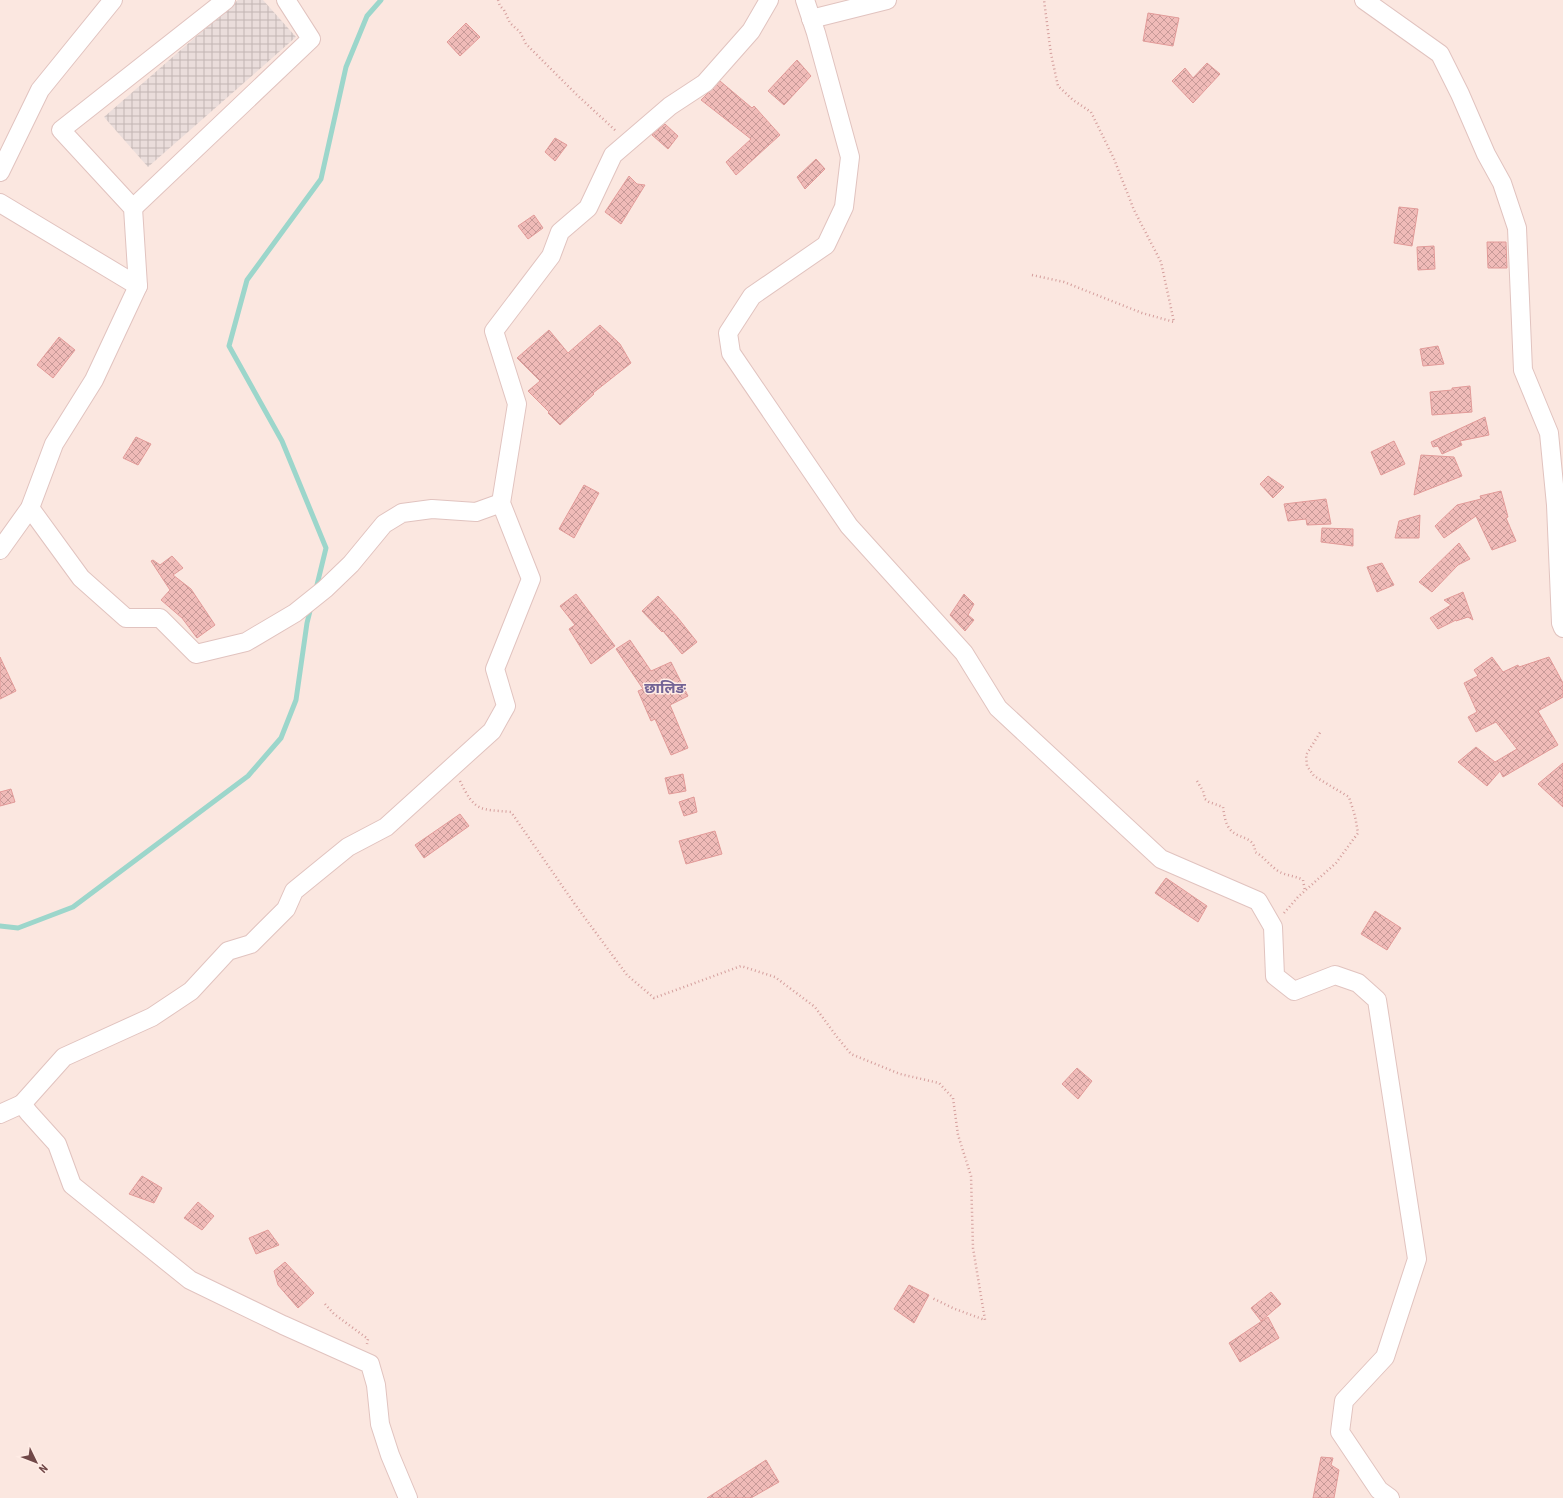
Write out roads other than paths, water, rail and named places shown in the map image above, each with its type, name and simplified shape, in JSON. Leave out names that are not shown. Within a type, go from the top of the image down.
[{"type":"street","points":[[0,172],[40,90],[113,0]]},
{"type":"street","points":[[0,550],[30,508],[54,444],[94,380],[138,286],[133,208],[61,130],[226,0]]},
{"type":"street","points":[[133,208],[311,39],[286,0]]},
{"type":"street","points":[[0,1114],[22,1104],[64,1057],[152,1017],[191,991],[228,951],[251,944],[286,909],[294,890],[348,847],[386,827],[492,731],[506,706],[495,669],[531,579],[501,503],[517,404],[494,331],[551,256],[560,232],[588,208],[613,155],[670,106],[705,83],[751,31],[769,0]]},
{"type":"street","points":[[805,0],[850,157],[844,207],[826,245],[752,296],[728,333],[731,353],[849,526],[964,653],[998,708],[1161,859],[1258,901],[1273,927],[1275,976],[1294,991],[1335,975],[1358,983],[1377,1000],[1417,1259],[1385,1357],[1344,1401],[1340,1432],[1379,1490],[1390,1498]]},
{"type":"street","points":[[811,19],[887,0]]},
{"type":"street","points":[[1364,0],[1440,54],[1460,94],[1486,154],[1502,184],[1517,228],[1523,370],[1549,433],[1556,505],[1560,623],[1563,628]]},
{"type":"street","points":[[0,203],[138,286]]},
{"type":"street","points":[[30,508],[81,578],[126,618],[160,618],[196,654],[246,642],[295,613],[325,589],[351,564],[384,524],[402,513],[432,510],[476,512],[501,503]]},
{"type":"street","points":[[22,1104],[57,1144],[72,1185],[190,1280],[283,1325],[370,1364],[376,1385],[380,1424],[390,1455],[408,1498]]},
{"type":"waterway","points":[[316,589],[326,548],[282,441],[229,346],[247,280],[321,179],[346,67],[367,16],[381,0]]},
{"type":"waterway","points":[[0,926],[18,928],[73,907],[248,776],[281,738],[296,700],[307,623],[311,607]]},
{"type":"district","name":"छालिङ","points":[[665,688]]}]
